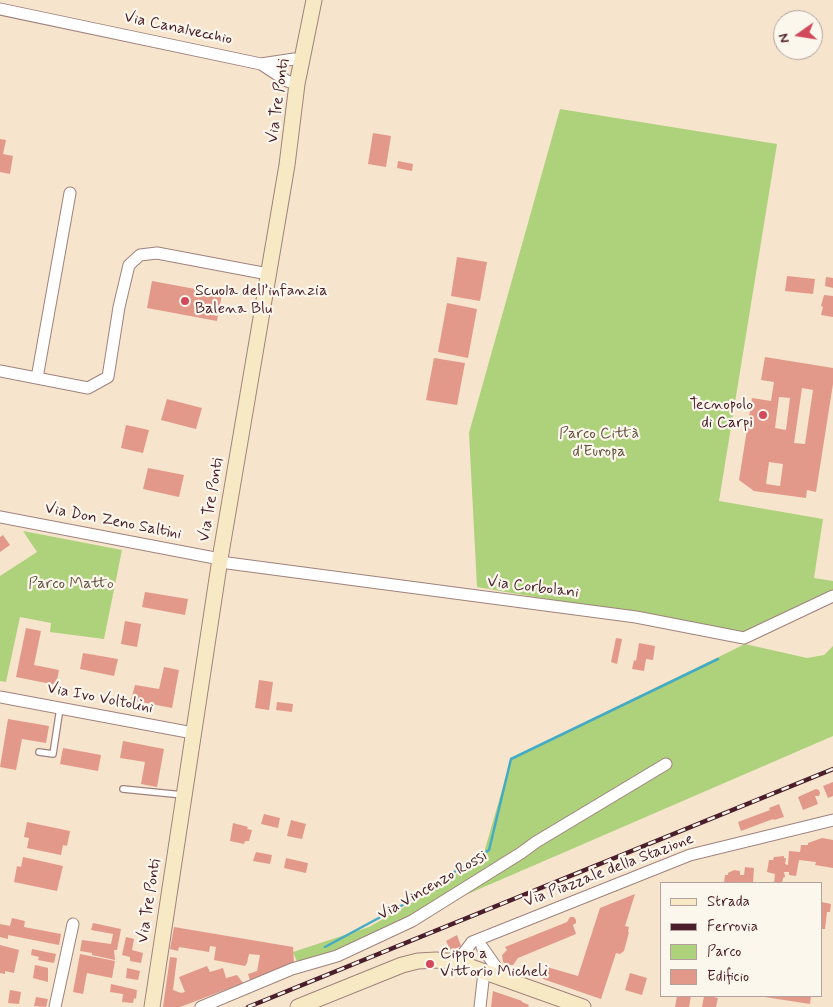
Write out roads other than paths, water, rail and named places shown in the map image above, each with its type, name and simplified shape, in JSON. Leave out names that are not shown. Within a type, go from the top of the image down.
[{"type":"street","name":"Via Tre Ponti","points":[[152,1007],[220,561],[287,165],[297,84],[314,0]]},
{"type":"street","name":"Via Canalvecchio","points":[[0,9],[262,64],[294,59],[302,61]]},
{"type":"street","name":"Via Canalvecchio","points":[[262,64],[287,81],[297,84]]},
{"type":"street","points":[[37,378],[70,193]]},
{"type":"street","points":[[0,371],[88,388],[108,377],[119,307],[129,265],[140,255],[157,253],[268,274]]},
{"type":"street","name":"Via Don Zeno Saltini","points":[[0,517],[220,561]]},
{"type":"street","name":"Via Corbolani","points":[[220,561],[636,617],[744,638],[833,596]]},
{"type":"street","name":"Via Ivo Voltolini","points":[[0,697],[193,733]]},
{"type":"street","name":"Via Vincenzo Rossi","points":[[201,1007],[292,969],[337,956],[412,922],[536,842],[666,764]]},
{"type":"street","name":"Via Piazzale della Stazione","points":[[457,962],[469,945],[484,941],[690,855],[833,820]]},
{"type":"street","points":[[55,1007],[73,924]]},
{"type":"street","points":[[480,1007],[480,970],[484,941]]},
{"type":"street","points":[[484,941],[496,967],[511,981]]},
{"type":"street","points":[[298,1007],[402,965],[418,961],[436,960],[457,962],[584,1007]]},
{"type":"lane","points":[[39,752],[53,754],[60,708]]},
{"type":"lane","points":[[123,788],[184,795]]},
{"type":"waterway","points":[[325,947],[401,906],[489,850],[511,759],[718,659]]},
{"type":"railway","points":[[248,1007],[833,769]]},
{"type":"place","name":"Scuola dell’infanzia Balena Blu","points":[[185,301]]},
{"type":"place","name":"Tecnopolo di Carpi","points":[[763,415]]},
{"type":"place","name":"Cippo a Vittorio Micheli","points":[[430,964]]},
{"type":"park label","name":"Parco Città d'Europa","points":[[599,444]]},
{"type":"park label","name":"Parco Matto","points":[[71,585]]}]
